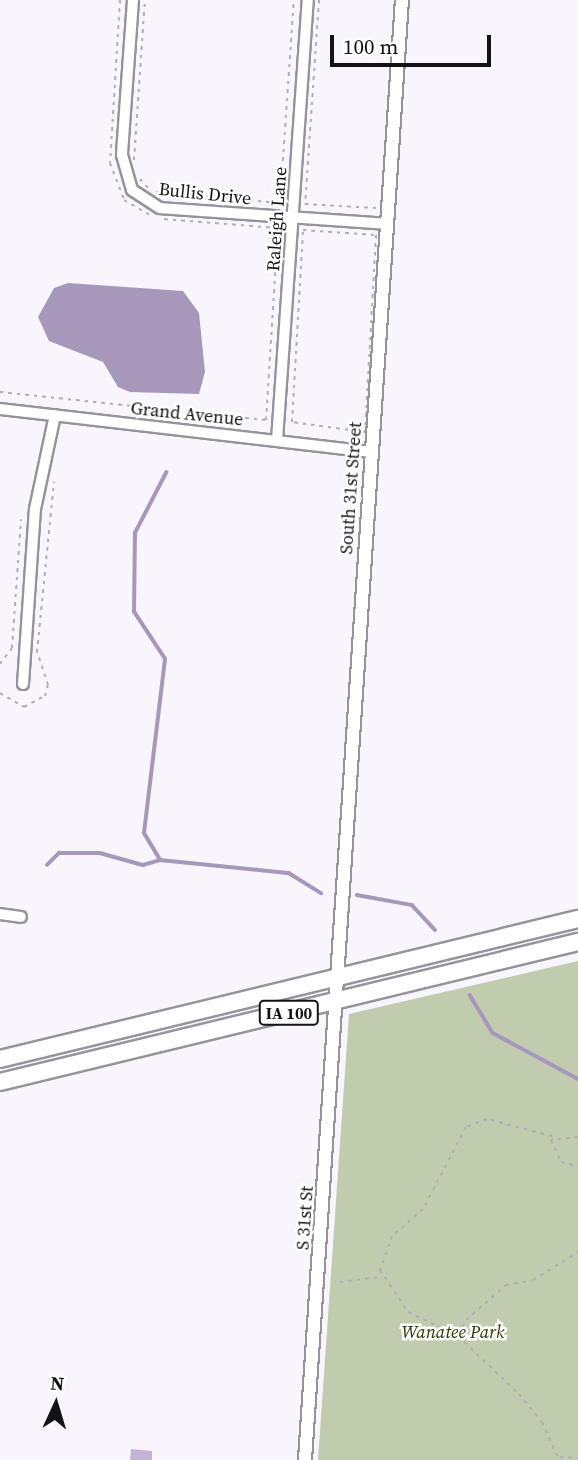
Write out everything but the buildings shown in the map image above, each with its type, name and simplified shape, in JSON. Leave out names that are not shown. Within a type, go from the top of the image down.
[{"type":"highway","name":"IA 100","points":[[0,1059],[578,919]]},
{"type":"highway","name":"IA 100","points":[[0,1082],[578,942]]},
{"type":"street","name":"Bullis Drive","points":[[134,0],[122,155],[132,190],[160,208],[387,224]]},
{"type":"street","name":"Raleigh Lane","points":[[277,440],[308,0]]},
{"type":"street","name":"South 31st Street","points":[[338,978],[402,0]]},
{"type":"street","name":"Grand Avenue","points":[[0,409],[371,452]]},
{"type":"street","points":[[23,684],[35,509],[55,415]]},
{"type":"street","points":[[0,914],[21,917]]},
{"type":"street","name":"S 31st St","points":[[305,1460],[338,978]]},
{"type":"path","points":[[0,392],[266,420],[278,228],[164,220],[124,200],[110,163],[120,0]]},
{"type":"path","points":[[145,0],[134,160],[139,177],[151,191],[175,196],[280,203],[294,0]]},
{"type":"path","points":[[319,0],[305,204],[379,208],[380,194]]},
{"type":"path","points":[[303,230],[376,235],[365,432],[292,422],[303,230]]},
{"type":"path","points":[[0,693],[24,707],[45,696],[48,685],[37,652],[54,482]]},
{"type":"path","points":[[0,664],[12,648],[21,519]]},
{"type":"path","points":[[381,1276],[392,1236],[423,1209],[466,1127],[487,1119],[552,1136],[578,1137]]},
{"type":"path","points":[[552,1136],[561,1162],[578,1166]]},
{"type":"path","points":[[458,1336],[466,1320],[506,1285],[533,1280],[578,1252]]},
{"type":"path","points":[[340,1282],[381,1276]]},
{"type":"path","points":[[381,1276],[408,1312],[458,1336],[519,1394],[559,1458],[578,1458]]},
{"type":"green space","name":"Wanatee Park","points":[[578,961],[578,1460],[318,1460],[349,1014]]},
{"type":"shaded area","points":[[68,283],[183,291],[199,313],[205,372],[199,394],[130,392],[118,387],[103,362],[49,341],[38,317],[54,288]]},
{"type":"waterway","points":[[160,860],[144,833],[165,659],[134,612],[135,533],[166,473]]},
{"type":"waterway","points":[[47,865],[59,853],[100,853],[143,865],[160,860],[289,873],[321,893]]},
{"type":"waterway","points":[[357,895],[412,905],[435,930]]},
{"type":"waterway","points":[[470,995],[493,1033],[578,1079]]}]
